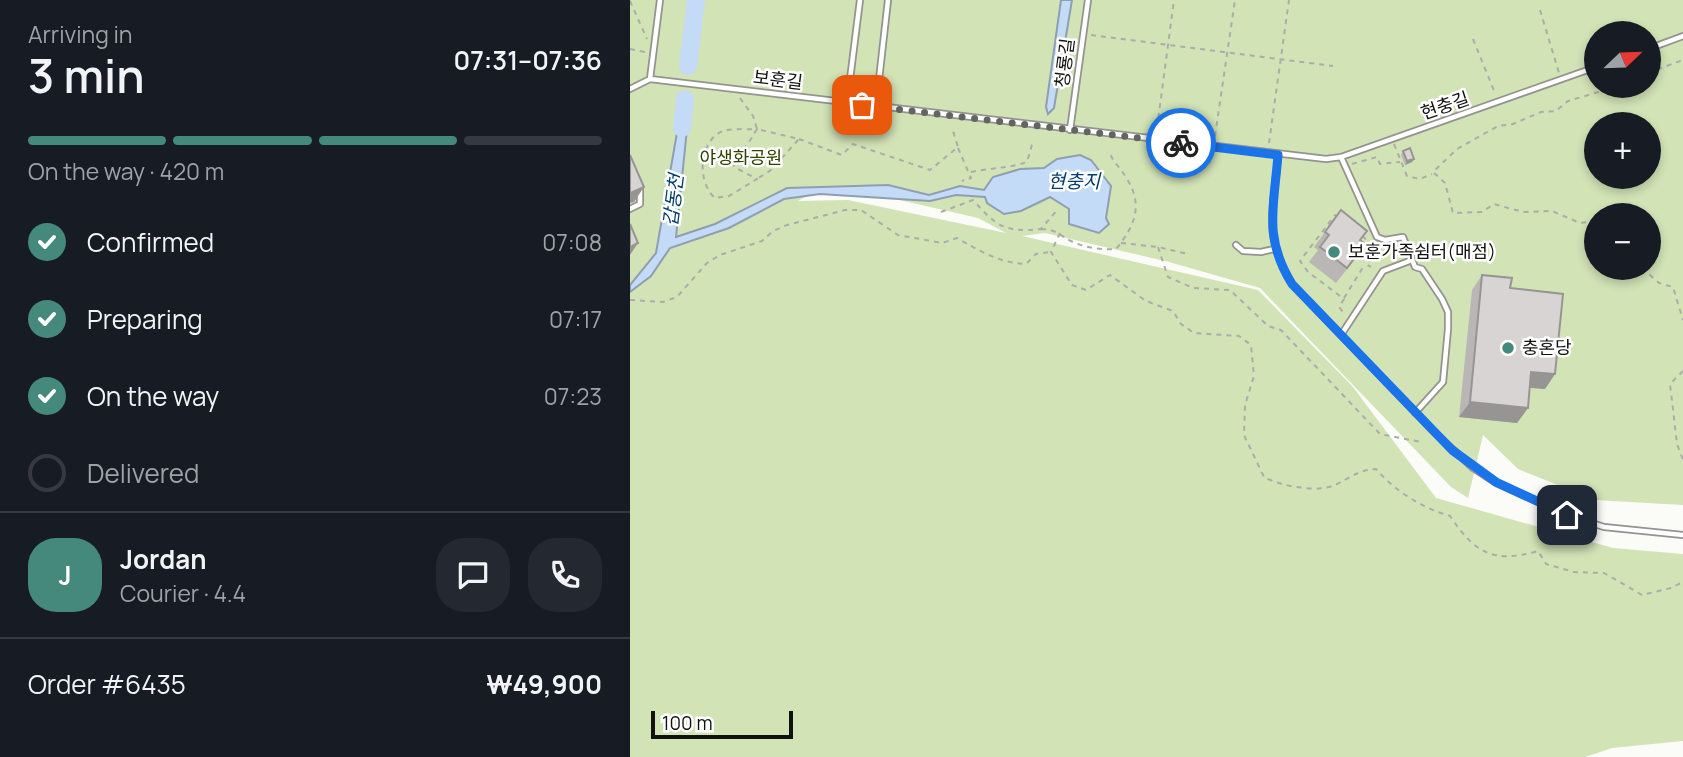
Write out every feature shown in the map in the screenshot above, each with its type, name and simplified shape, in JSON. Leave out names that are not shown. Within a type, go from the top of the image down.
[{"type":"lane","points":[[630,89],[650,79],[660,0]]},
{"type":"lane","points":[[847,103],[860,0]]},
{"type":"lane","points":[[876,106],[888,0]]},
{"type":"lane","name":"청룡길","points":[[1070,130],[1087,0]]},
{"type":"lane","points":[[1661,44],[1683,36]]},
{"type":"lane","name":"현충길","points":[[1301,158],[1341,157],[1584,71]]},
{"type":"lane","name":"보훈길","points":[[650,79],[1301,158]]},
{"type":"lane","points":[[1278,155],[1272,233],[1274,249],[1292,284],[1415,413],[1474,468],[1527,499],[1604,527],[1683,535]]},
{"type":"lane","points":[[1341,157],[1377,237],[1385,240],[1403,237],[1415,267],[1422,268],[1448,312],[1443,382],[1415,413]]},
{"type":"lane","points":[[630,208],[640,204],[641,192],[638,183]]},
{"type":"lane","points":[[1236,245],[1243,251],[1261,253],[1274,249]]},
{"type":"lane","points":[[1341,335],[1383,271],[1412,260]]},
{"type":"path","points":[[1157,128],[1174,0]]},
{"type":"path","points":[[1215,136],[1235,0]]},
{"type":"path","points":[[630,1],[647,39]]},
{"type":"path","points":[[1269,143],[1289,1]]},
{"type":"path","points":[[1540,10],[1559,73]]},
{"type":"path","points":[[1083,34],[1333,66]]},
{"type":"path","points":[[1473,39],[1496,95]]},
{"type":"path","points":[[630,49],[645,52]]},
{"type":"path","points":[[1661,69],[1683,60]]},
{"type":"path","points":[[705,158],[729,159],[743,152],[757,129],[753,116],[741,103],[737,89]]},
{"type":"path","points":[[1392,138],[1407,176],[1420,179],[1433,174],[1457,149],[1498,127],[1513,124],[1541,112],[1556,111],[1568,101],[1584,96]]},
{"type":"path","points":[[799,139],[771,170],[747,188],[715,198],[707,191],[702,176],[707,145],[722,132],[757,129],[799,139],[842,155],[852,144],[930,170],[958,147]]},
{"type":"path","points":[[953,131],[971,172],[971,178],[962,181]]},
{"type":"path","points":[[971,172],[1027,162],[1033,141]]},
{"type":"path","points":[[941,212],[973,200],[989,219],[1014,232],[1055,229],[1071,241],[1101,250],[1116,249],[1137,217],[1134,194],[1109,151]]},
{"type":"path","points":[[743,152],[745,171]]},
{"type":"path","points":[[1350,165],[1377,157],[1380,164],[1401,162]]},
{"type":"path","points":[[729,159],[736,168],[757,179]]},
{"type":"path","points":[[1433,174],[1445,183],[1453,213],[1482,212],[1494,204],[1523,212],[1552,211],[1584,222]]},
{"type":"path","points":[[1041,229],[1058,209]]},
{"type":"path","points":[[630,300],[663,302],[677,297],[707,263],[720,255],[762,242],[773,231],[787,225],[845,210],[861,210],[898,235],[942,243],[957,238],[995,260],[1026,264],[1037,254],[1051,252]]},
{"type":"path","points":[[1296,264],[1335,215],[1345,223]]},
{"type":"path","points":[[1356,231],[1376,247],[1372,258]]},
{"type":"path","points":[[1051,252],[1059,233]]},
{"type":"path","points":[[1120,243],[1188,254]]},
{"type":"path","points":[[1157,247],[1168,277],[1193,288],[1230,290],[1268,326],[1281,330],[1380,434],[1421,442]]},
{"type":"path","points":[[1341,314],[1343,313],[1339,307],[1372,258],[1398,248],[1401,255]]},
{"type":"path","points":[[1051,252],[1072,285],[1086,290],[1110,275],[1146,301],[1173,311],[1181,324],[1194,334],[1239,336],[1251,345],[1254,376],[1245,405],[1244,435],[1256,465],[1270,480],[1290,487],[1320,488],[1334,486],[1361,470],[1376,469],[1385,480],[1422,506],[1450,516],[1466,541],[1480,550],[1510,557],[1538,551],[1546,564],[1574,572],[1604,573],[1642,595],[1683,582]]},
{"type":"path","points":[[1300,261],[1308,272],[1344,299]]},
{"type":"path","points":[[1366,264],[1371,267]]},
{"type":"path","points":[[1303,274],[1308,272]]},
{"type":"path","points":[[1656,280],[1672,287],[1683,320]]},
{"type":"path","points":[[1683,371],[1670,384],[1677,444],[1683,460]]},
{"type":"green space","name":"야생화공원","points":[[630,0],[1683,0],[1683,505],[1595,500],[1518,469],[1483,435],[1468,498],[1451,487],[1260,288],[1169,262],[1045,233],[1022,236],[1258,290],[1353,387],[1436,498],[1613,548],[1683,554],[1683,741],[1612,748],[1585,757],[630,757]],"holes":[[[823,187],[843,187],[978,218],[1006,233],[848,200],[798,201]]]},
{"type":"water","points":[[691,0],[700,0],[694,55],[689,61],[685,53]]},
{"type":"water","points":[[1061,0],[1072,0],[1054,108],[1048,114],[1046,107]]},
{"type":"water","name":"현충지","points":[[682,104],[689,109],[676,237],[715,224],[787,188],[888,185],[929,195],[960,186],[984,190],[993,177],[1020,169],[1044,168],[1057,159],[1080,155],[1091,160],[1111,186],[1106,218],[1109,224],[1099,233],[1069,224],[1069,209],[1050,197],[1021,211],[1004,214],[987,203],[985,197],[956,195],[930,201],[820,194],[784,199],[729,228],[670,248],[651,276],[630,292],[630,285],[656,253]]},
{"type":"building","points":[[1410,148],[1414,159],[1407,161],[1403,151]]},
{"type":"building","points":[[630,155],[644,187],[630,193]]},
{"type":"building","points":[[1341,210],[1367,231],[1360,240],[1365,244],[1347,268],[1320,247],[1329,235],[1325,232]]},
{"type":"building","points":[[630,224],[638,243],[630,247]]},
{"type":"building","name":"충혼당","points":[[1482,275],[1512,278],[1510,288],[1563,294],[1555,374],[1531,372],[1528,408],[1470,402]]},
{"type":"waterway","name":"갑동천","points":[[688,66],[696,0]]},
{"type":"waterway","name":"갑동천","points":[[682,128],[685,99]]},
{"type":"way so far","points":[[862,105],[1181,143]]},
{"type":"place","name":"보훈가족쉼터(매점)","points":[[1334,252]]},
{"type":"place","name":"충혼당","points":[[1508,348]]},
{"type":"route","points":[[1181,143],[1278,155],[1272,233],[1278,262],[1292,284],[1452,450],[1496,482],[1527,499],[1567,515]]}]
